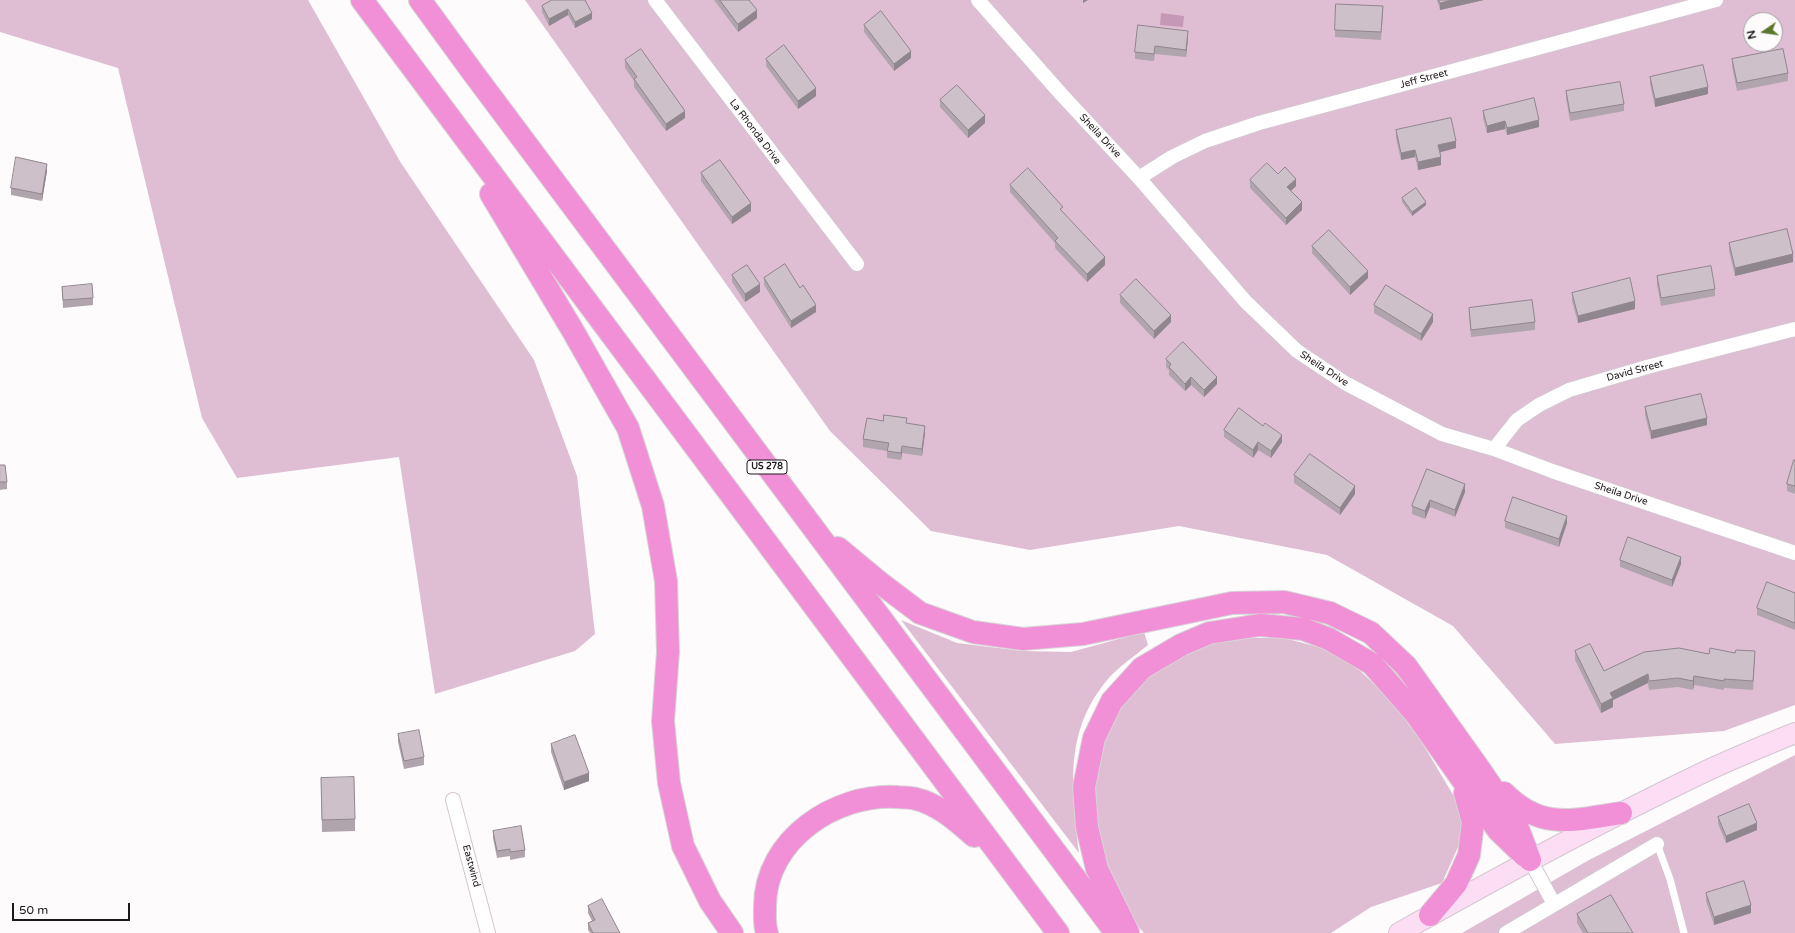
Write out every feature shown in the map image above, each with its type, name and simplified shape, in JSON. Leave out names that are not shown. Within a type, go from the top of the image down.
[{"type":"highway","points":[[362,0],[1058,933]]},
{"type":"highway","name":"US 278","points":[[420,0],[470,70],[1116,933]]},
{"type":"highway","points":[[428,88],[573,331],[628,428],[653,506],[666,581],[668,652],[663,721],[669,783],[683,846],[710,901],[732,933]]},
{"type":"highway","points":[[809,524],[879,582],[920,613],[973,632],[1023,638],[1083,634],[1232,603],[1284,602],[1330,613],[1371,633],[1406,666],[1515,821],[1530,860]]},
{"type":"highway","points":[[1128,933],[1097,869],[1087,827],[1084,787],[1094,738],[1112,701],[1142,668],[1181,645],[1209,633],[1260,625],[1303,629],[1329,639],[1372,664],[1415,713],[1498,830],[1530,860]]},
{"type":"highway","points":[[1480,770],[1515,804],[1535,816],[1566,821],[1622,813]]},
{"type":"highway","points":[[1430,915],[1456,884],[1469,855],[1473,822],[1460,777]]},
{"type":"highway","points":[[768,933],[765,925],[765,891],[776,861],[794,837],[821,816],[850,803],[882,796],[916,798],[948,814],[1003,859]]},
{"type":"main road","points":[[1399,933],[1530,860],[1622,813],[1702,774],[1795,733]]},
{"type":"street","name":"La Rhonda Drive","points":[[655,0],[857,264]]},
{"type":"street","name":"Sheila Drive","points":[[978,0],[1061,94],[1139,178],[1246,302],[1297,351],[1345,384],[1442,434],[1494,450],[1795,554]]},
{"type":"street","name":"Jeff Street","points":[[1139,178],[1172,157],[1206,141],[1259,123],[1716,0]]},
{"type":"street","name":"David Street","points":[[1494,450],[1516,420],[1539,405],[1569,390],[1647,367],[1795,329]]},
{"type":"street","name":"Eastwind","points":[[453,800],[488,933]]},
{"type":"street","points":[[1506,933],[1657,844]]},
{"type":"street","points":[[1530,860],[1554,904]]},
{"type":"lane","points":[[1657,844],[1670,879],[1684,933]]},
{"type":"shaded area","points":[[0,0],[308,0],[401,163],[534,360],[577,476],[595,634],[575,651],[435,694],[399,457],[237,478],[202,418],[118,68],[0,32]]},
{"type":"shaded area","points":[[525,0],[1795,0],[1795,705],[1724,731],[1555,744],[1453,626],[1327,555],[1179,526],[1030,550],[931,531],[830,431]]},
{"type":"shaded area","points":[[1161,13],[1184,16],[1183,27],[1160,25]]},
{"type":"shaded area","points":[[901,620],[957,643],[1023,651],[1071,652],[1144,632],[1148,645],[1122,665],[1108,679],[1094,699],[1077,740],[1073,784],[1079,853]]},
{"type":"shaded area","points":[[1232,638],[1284,638],[1341,653],[1403,711],[1461,808],[1462,838],[1442,883],[1371,907],[1331,933],[1144,933],[1136,924],[1101,850],[1092,787],[1109,723],[1134,689],[1175,655]]},
{"type":"shaded area","points":[[1795,755],[1795,933],[1462,933],[1589,860]]},
{"type":"building","points":[[552,0],[585,0],[592,13],[575,22],[568,9],[549,19],[542,6]]},
{"type":"building","points":[[720,0],[749,0],[757,10],[738,24]]},
{"type":"building","points":[[1439,0],[1452,0],[1440,3]]},
{"type":"building","points":[[1336,4],[1383,6],[1381,32],[1335,30]]},
{"type":"building","points":[[881,11],[911,51],[894,64],[864,25]]},
{"type":"building","points":[[1138,25],[1188,31],[1186,50],[1155,46],[1154,54],[1135,52]]},
{"type":"building","points":[[784,45],[816,88],[798,101],[766,59]]},
{"type":"building","points":[[641,49],[685,111],[666,124],[634,79],[637,77],[625,60]]},
{"type":"building","points":[[1783,49],[1788,73],[1737,83],[1732,59],[1768,52],[1783,52]]},
{"type":"building","points":[[1703,65],[1708,87],[1655,99],[1650,77]]},
{"type":"building","points":[[1620,82],[1624,104],[1570,113],[1566,91]]},
{"type":"building","points":[[957,85],[985,115],[968,130],[940,100]]},
{"type":"building","points":[[1534,98],[1539,120],[1507,128],[1505,121],[1487,126],[1483,111]]},
{"type":"building","points":[[1451,118],[1456,141],[1438,145],[1441,157],[1418,162],[1415,150],[1401,153],[1396,130]]},
{"type":"building","points":[[16,157],[47,164],[42,194],[11,188]]},
{"type":"building","points":[[720,160],[751,203],[732,217],[701,173]]},
{"type":"building","points":[[1267,163],[1278,174],[1285,167],[1296,179],[1287,187],[1302,202],[1286,218],[1250,180]]},
{"type":"building","points":[[1028,168],[1063,207],[1060,209],[1105,257],[1087,274],[1055,241],[1058,238],[1010,185]]},
{"type":"building","points":[[1416,188],[1426,202],[1412,212],[1402,198]]},
{"type":"building","points":[[1787,229],[1793,254],[1735,268],[1729,243]]},
{"type":"building","points":[[1329,230],[1368,271],[1350,287],[1312,246]]},
{"type":"building","points":[[785,264],[800,288],[803,285],[816,305],[791,321],[764,278]]},
{"type":"building","points":[[747,265],[760,284],[745,294],[732,275]]},
{"type":"building","points":[[1711,266],[1715,289],[1661,298],[1657,276]]},
{"type":"building","points":[[1630,278],[1635,301],[1578,316],[1572,293]]},
{"type":"building","points":[[1136,279],[1171,315],[1154,331],[1120,295]]},
{"type":"building","points":[[92,284],[93,298],[63,300],[62,287]]},
{"type":"building","points":[[1386,285],[1433,314],[1421,334],[1374,305]]},
{"type":"building","points":[[1532,300],[1535,322],[1471,330],[1469,308]]},
{"type":"building","points":[[1183,342],[1217,377],[1204,390],[1191,377],[1185,384],[1169,367],[1171,364],[1166,359]]},
{"type":"building","points":[[1701,394],[1707,418],[1651,431],[1645,407]]},
{"type":"building","points":[[1239,408],[1263,426],[1265,423],[1282,435],[1271,451],[1258,442],[1253,450],[1224,430]]},
{"type":"building","points":[[884,415],[907,418],[906,423],[925,426],[922,449],[902,446],[901,453],[887,451],[889,443],[863,439],[867,418],[883,421]]},
{"type":"building","points":[[1310,454],[1355,486],[1340,508],[1294,475]]},
{"type":"building","points":[[1795,460],[1795,486],[1787,484]]},
{"type":"building","points":[[0,465],[5,465],[7,482],[0,482]]},
{"type":"building","points":[[1427,469],[1465,484],[1455,510],[1430,500],[1425,511],[1412,506]]},
{"type":"building","points":[[1513,497],[1567,516],[1559,539],[1505,521]]},
{"type":"building","points":[[1628,537],[1681,557],[1672,580],[1620,560]]},
{"type":"building","points":[[1767,582],[1795,593],[1795,623],[1757,608]]},
{"type":"building","points":[[1590,644],[1604,671],[1644,652],[1679,648],[1709,654],[1710,648],[1735,653],[1736,650],[1755,651],[1753,681],[1724,679],[1724,681],[1694,676],[1693,681],[1678,678],[1649,681],[1648,674],[1610,693],[1613,698],[1601,704],[1575,651]]},
{"type":"building","points":[[419,730],[424,757],[404,761],[398,734]]},
{"type":"building","points":[[575,735],[589,773],[564,782],[551,744]]},
{"type":"building","points":[[354,777],[355,819],[322,820],[321,778]]},
{"type":"building","points":[[1749,804],[1757,823],[1726,836],[1718,817]]},
{"type":"building","points":[[521,826],[525,850],[510,852],[510,849],[497,851],[493,831]]},
{"type":"building","points":[[1744,881],[1751,905],[1714,917],[1706,893]]},
{"type":"building","points":[[1611,895],[1633,933],[1588,933],[1577,914]]},
{"type":"building","points":[[602,899],[620,933],[593,933],[588,923],[595,920],[588,906]]}]
